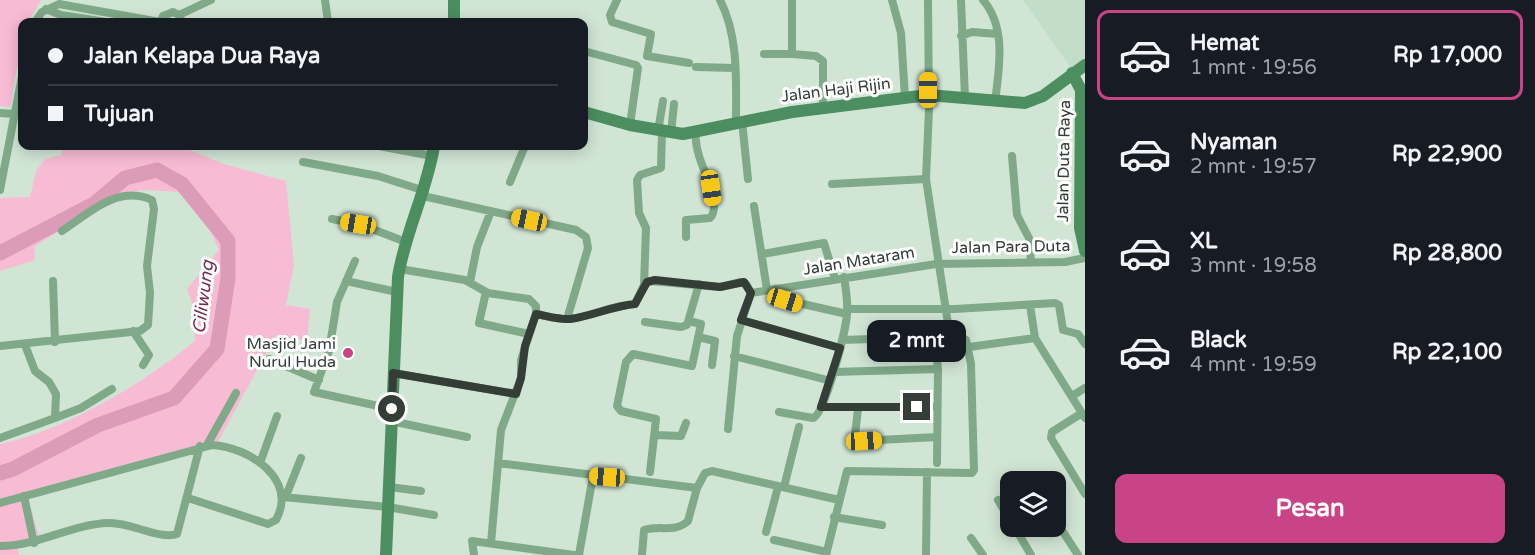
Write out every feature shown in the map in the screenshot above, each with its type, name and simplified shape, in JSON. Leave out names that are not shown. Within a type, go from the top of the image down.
[{"type":"street","points":[[182,18],[211,0]]},
{"type":"street","points":[[325,0],[327,18]]},
{"type":"street","points":[[454,0],[454,18]]},
{"type":"street","points":[[616,0],[610,15],[612,22],[651,34],[647,56],[692,65],[735,68]]},
{"type":"street","points":[[720,0],[732,33],[739,122],[748,179]]},
{"type":"street","points":[[792,0],[792,54]]},
{"type":"street","points":[[892,0],[901,33],[905,98]]},
{"type":"street","points":[[928,0],[926,179],[936,264],[950,337]]},
{"type":"street","points":[[961,0],[965,98]]},
{"type":"street","points":[[984,0],[994,17],[998,34],[999,71],[996,102]]},
{"type":"street","points":[[38,18],[46,9],[55,5],[67,5],[138,18]]},
{"type":"street","points":[[46,9],[61,15],[80,18]]},
{"type":"street","points":[[163,18],[166,14],[173,12],[179,18]]},
{"type":"street","points":[[961,36],[972,32],[998,34]]},
{"type":"street","points":[[588,52],[636,65],[638,68],[630,125]]},
{"type":"street","points":[[764,54],[816,56],[823,61],[823,108]]},
{"type":"street","name":"Jalan Haji Rijin","points":[[588,113],[663,132],[695,133],[739,122],[823,108],[928,95],[1019,103],[1043,96],[1085,65]]},
{"type":"street","name":"Jalan Duta Raya","points":[[1072,73],[1081,90],[1080,228],[1085,251]]},
{"type":"street","points":[[0,190],[2,163],[18,95]]},
{"type":"street","points":[[536,314],[567,319],[604,312],[620,305],[635,304],[644,285],[646,228],[639,206],[637,180],[640,175],[661,168],[663,101]]},
{"type":"street","points":[[663,132],[674,104]]},
{"type":"street","points":[[0,113],[14,114]]},
{"type":"street","points":[[686,237],[686,220],[710,218],[714,211],[711,188],[698,152],[695,133]]},
{"type":"street","points":[[510,182],[523,150]]},
{"type":"street","points":[[386,555],[397,292],[406,242],[424,194],[433,151]]},
{"type":"street","points":[[1012,156],[1017,215],[1029,238],[1031,262]]},
{"type":"street","points":[[303,162],[378,176],[424,194],[576,230],[587,239],[585,262],[567,319]]},
{"type":"street","points":[[832,184],[926,179]]},
{"type":"street","points":[[0,346],[56,342],[82,335],[133,331],[148,325],[150,292],[147,272],[154,202],[143,196],[117,196],[62,231]]},
{"type":"street","points":[[754,206],[771,289],[778,297],[785,300],[848,312],[1057,303],[1063,330],[1078,334],[1085,344]]},
{"type":"street","points":[[470,282],[477,247],[491,211]]},
{"type":"street","points":[[332,219],[358,224],[406,242]]},
{"type":"street","points":[[763,254],[824,243],[839,278],[848,312],[834,372],[821,407],[814,418],[779,412]]},
{"type":"street","name":"Jalan Para Duta","points":[[936,264],[1074,261],[1085,258]]},
{"type":"street","points":[[355,261],[337,302],[329,351],[314,392],[467,436]]},
{"type":"street","name":"Jalan Mataram","points":[[751,293],[936,264]]},
{"type":"street","points":[[400,269],[470,282],[486,292],[529,299],[534,303],[536,314],[529,334],[516,394],[502,427],[491,543]]},
{"type":"street","points":[[644,285],[655,280],[720,287],[741,282],[746,284],[751,293],[741,320],[734,356],[728,429]]},
{"type":"street","points":[[53,281],[56,342]]},
{"type":"street","points":[[346,281],[397,292]]},
{"type":"street","points":[[645,322],[681,327],[687,325],[699,284]]},
{"type":"street","points":[[486,292],[479,323],[529,334]]},
{"type":"street","points":[[1030,304],[1035,338],[1083,416],[1052,432],[1051,438],[1085,494]]},
{"type":"street","points":[[741,320],[841,344],[950,337],[963,338],[969,347],[974,472],[847,471],[826,553],[774,540]]},
{"type":"street","points":[[651,472],[656,419],[618,409],[628,358],[637,354],[696,367],[701,324],[689,321]]},
{"type":"street","points":[[133,331],[149,357],[143,365]]},
{"type":"street","points":[[698,337],[715,341],[712,365]]},
{"type":"street","points":[[969,347],[1035,338]]},
{"type":"street","points":[[934,339],[938,369],[937,463]]},
{"type":"street","points":[[25,345],[32,366],[56,394],[55,418]]},
{"type":"street","points":[[734,356],[831,381]]},
{"type":"street","points":[[269,359],[319,380]]},
{"type":"street","points":[[834,372],[938,369]]},
{"type":"street","points":[[393,373],[516,394]]},
{"type":"street","points":[[1072,396],[1085,388]]},
{"type":"street","points":[[0,438],[81,408],[112,389]]},
{"type":"street","points":[[0,546],[34,543],[69,531],[109,523],[123,523],[173,536],[179,532],[204,446],[236,393]]},
{"type":"street","points":[[821,407],[858,409],[937,407]]},
{"type":"street","points":[[858,409],[855,435],[859,441],[937,437]]},
{"type":"street","points":[[260,463],[277,416]]},
{"type":"street","points":[[655,435],[681,436],[686,423]]},
{"type":"street","points":[[766,532],[799,427]]},
{"type":"street","points":[[0,503],[204,446],[223,446],[260,463],[277,480],[285,497]]},
{"type":"street","points":[[188,498],[268,524],[276,520],[301,458]]},
{"type":"street","points":[[498,463],[697,488]]},
{"type":"street","points":[[642,555],[644,530],[684,525],[688,521],[697,488],[705,473],[712,471],[839,501]]},
{"type":"street","points":[[926,555],[927,472]]},
{"type":"street","points":[[579,555],[593,476]]},
{"type":"street","points":[[389,487],[420,491]]},
{"type":"street","points":[[24,496],[34,543]]},
{"type":"street","points":[[285,497],[388,507],[434,515]]},
{"type":"street","points":[[834,517],[882,525]]},
{"type":"street","points":[[1066,536],[1078,555]]},
{"type":"street","points":[[1020,537],[1031,555]]},
{"type":"street","points":[[971,538],[983,555]]},
{"type":"street","points":[[474,555],[472,541],[574,555]]},
{"type":"shaded area","points":[[0,0],[41,0],[30,18],[18,18],[18,61],[10,107],[0,106]]},
{"type":"shaded area","points":[[1023,0],[1085,0],[1085,68],[1074,72]]},
{"type":"shaded area","points":[[63,150],[190,150],[224,164],[286,181],[294,265],[286,305],[310,309],[307,341],[276,335],[218,442],[28,498],[39,536],[17,543],[19,555],[0,555],[0,444],[25,438],[77,417],[153,373],[195,341],[194,309],[187,289],[219,250],[206,221],[180,192],[143,190],[115,194],[34,247],[35,260],[0,271],[0,198],[30,197],[36,171],[45,159],[61,155]]},
{"type":"waterway","name":"Ciliwung","points":[[0,253],[94,204],[125,178],[157,170],[182,184],[228,241],[228,278],[217,349],[174,398],[98,425],[13,469],[0,473]]},
{"type":"place","name":"Masjid Jami Nurul Huda","points":[[348,353]]},
{"type":"route","points":[[392,409],[393,373],[516,394],[521,378],[521,360],[536,314],[567,319],[604,312],[620,305],[635,304],[638,302],[644,285],[655,280],[720,287],[744,282],[751,293],[741,320],[840,348],[821,407],[858,409],[917,407]]}]
